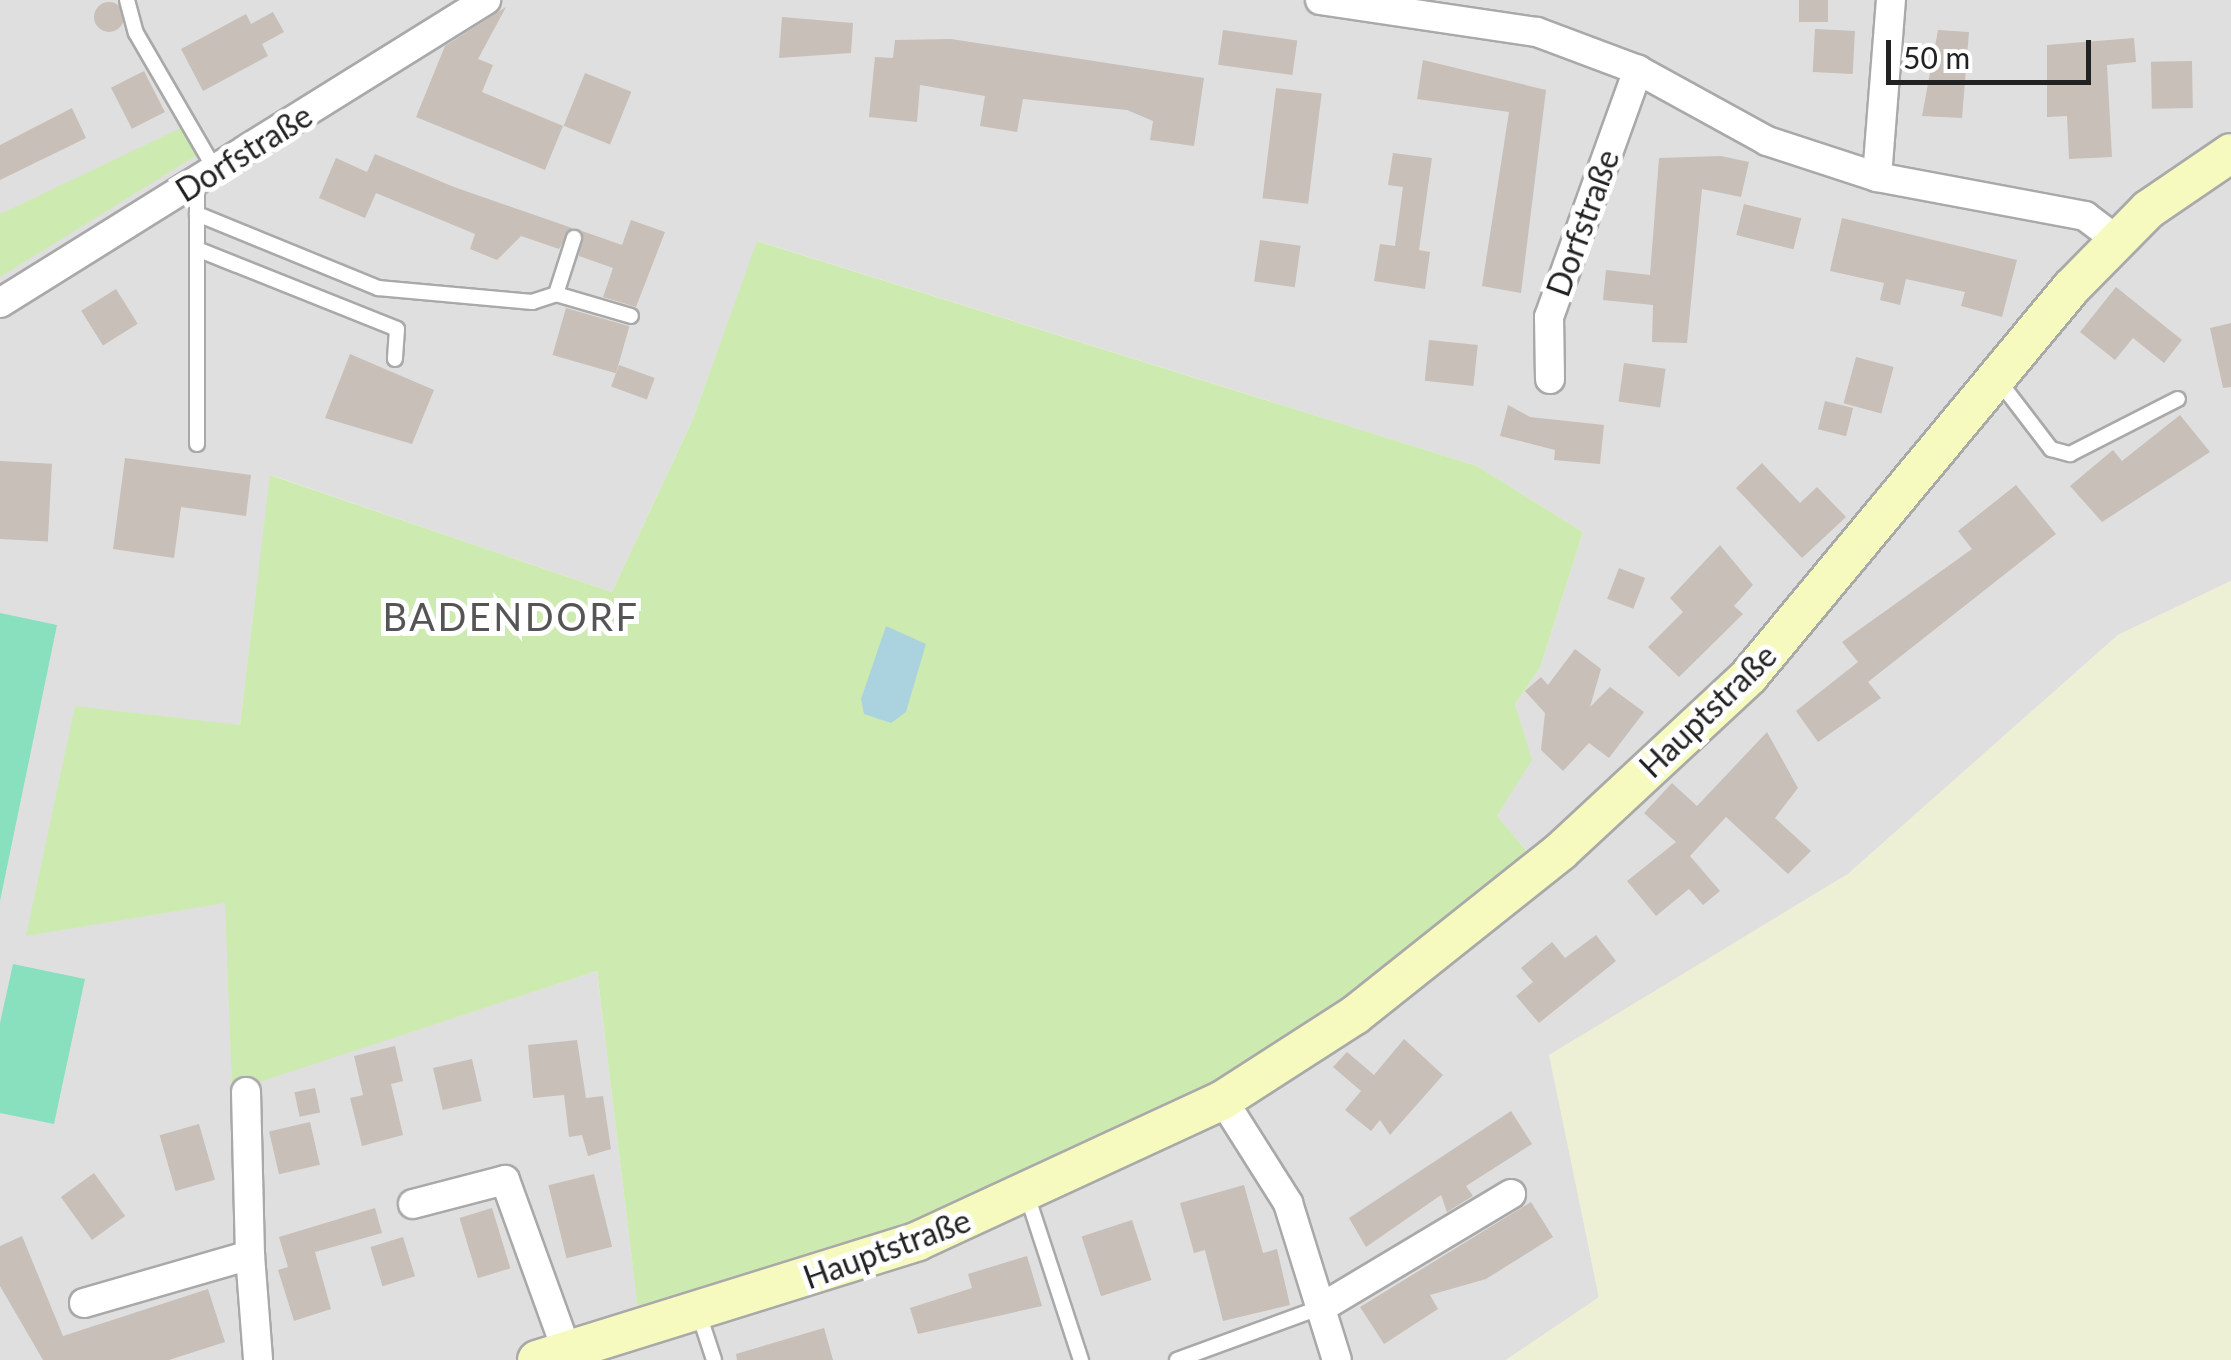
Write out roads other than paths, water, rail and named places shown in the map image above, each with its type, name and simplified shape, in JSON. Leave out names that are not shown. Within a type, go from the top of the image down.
[{"type":"main road","name":"Hauptstraße","points":[[552,1355],[699,1314],[1026,1194],[1223,1100],[1442,951],[1748,676],[1901,504],[1996,377],[2118,241],[2181,182],[2231,153]]},
{"type":"street","name":"Dorfstraße","points":[[0,303],[486,0]]},
{"type":"street","points":[[1320,0],[1537,32],[1638,70],[1767,141],[1877,177],[2072,213],[2118,241]]},
{"type":"street","points":[[1877,177],[1891,0]]},
{"type":"street","name":"Dorfstraße","points":[[1550,379],[1549,317],[1638,70]]},
{"type":"street","points":[[246,1092],[250,1255],[258,1360]]},
{"type":"street","points":[[1223,1100],[1288,1203],[1324,1306],[1337,1360]]},
{"type":"street","points":[[413,1204],[505,1180],[552,1355]]},
{"type":"street","points":[[1324,1306],[1511,1194]]},
{"type":"street","points":[[84,1304],[250,1255]]},
{"type":"lane","points":[[127,0],[136,33],[206,177],[197,214],[197,444]]},
{"type":"lane","points":[[197,214],[378,288],[532,302],[556,294],[631,316]]},
{"type":"lane","points":[[556,294],[574,238]]},
{"type":"lane","points":[[197,248],[397,329],[395,359]]},
{"type":"lane","points":[[1996,377],[2051,449],[2070,454],[2178,399]]},
{"type":"lane","points":[[1026,1194],[1081,1360]]},
{"type":"lane","points":[[1177,1360],[1324,1306]]},
{"type":"lane","points":[[699,1314],[714,1360]]},
{"type":"water","points":[[886,626],[926,644],[906,712],[891,723],[864,714],[861,699]]},
{"type":"district","name":"BADENDORF","points":[[511,617]]}]
